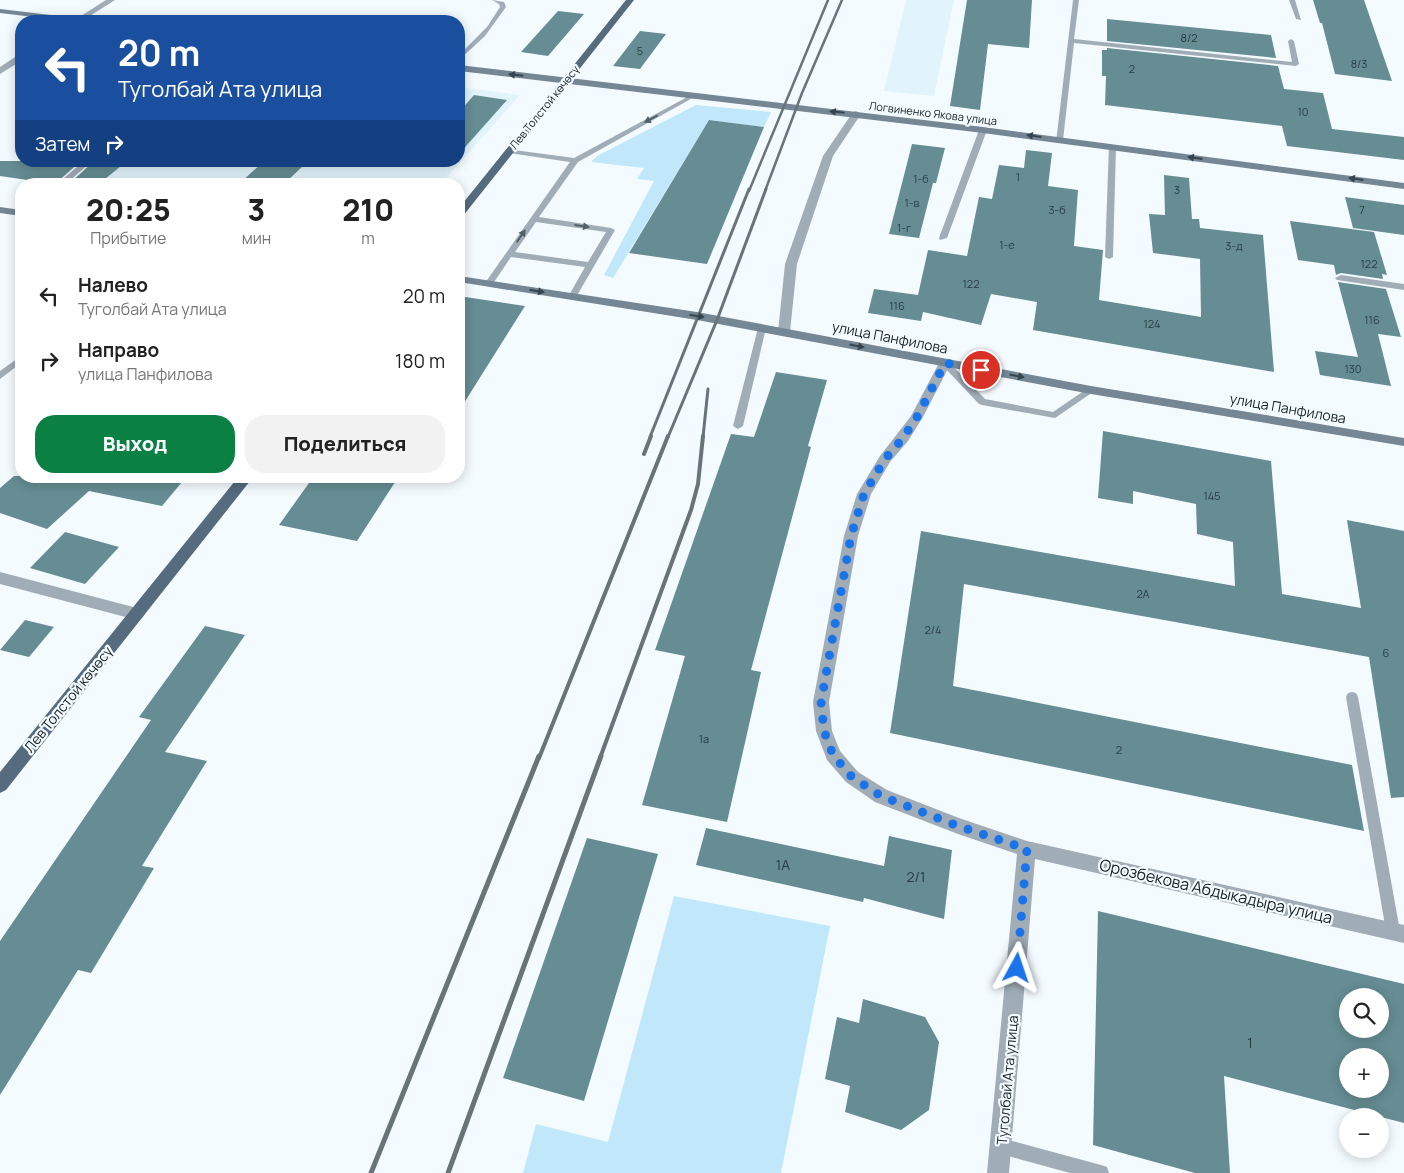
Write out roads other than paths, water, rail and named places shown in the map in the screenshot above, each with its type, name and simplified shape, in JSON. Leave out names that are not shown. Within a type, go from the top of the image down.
[{"type":"main road","name":"Лев Толстой көчөсү","points":[[465,206],[630,0]]},
{"type":"main road","name":"Лев Толстой көчөсү","points":[[0,785],[241,483]]},
{"type":"street","points":[[89,15],[110,0]]},
{"type":"street","points":[[0,11],[32,15]]},
{"type":"street","points":[[0,71],[15,61]]},
{"type":"street","name":"Логвиненко Якова улица","points":[[465,69],[856,114],[1112,146],[1404,186]]},
{"type":"street","points":[[784,332],[788,283],[794,255],[828,156],[856,114]]},
{"type":"street","points":[[0,210],[15,212]]},
{"type":"street","points":[[1341,278],[1404,287]]},
{"type":"street","name":"улица Панфилова","points":[[465,280],[762,328],[1091,390],[1404,442]]},
{"type":"street","points":[[945,363],[917,417],[903,438],[885,459],[864,494],[851,536],[821,702],[824,731],[833,755],[852,777],[881,796],[958,826],[1027,849]]},
{"type":"street","points":[[0,578],[137,614]]},
{"type":"street","name":"Орозбекова Абдыкадыра улица","points":[[1027,849],[1398,933]]},
{"type":"street","name":"Туголбай Ата улица","points":[[998,1173],[1027,849]]},
{"type":"lane","points":[[465,52],[483,36],[497,19],[503,7],[502,3],[495,0]]},
{"type":"lane","points":[[1059,140],[1076,0]]},
{"type":"lane","points":[[1292,0],[1299,19]]},
{"type":"lane","points":[[1070,42],[1296,64],[1291,41]]},
{"type":"lane","points":[[489,283],[575,160],[693,96]]},
{"type":"lane","points":[[943,238],[983,130]]},
{"type":"lane","points":[[1109,257],[1112,146]]},
{"type":"lane","points":[[509,151],[575,160]]},
{"type":"lane","points":[[68,178],[82,167]]},
{"type":"lane","points":[[534,219],[611,230],[572,297]]},
{"type":"lane","points":[[509,254],[590,265]]},
{"type":"lane","points":[[738,426],[762,328]]},
{"type":"lane","points":[[0,376],[15,363]]},
{"type":"lane","points":[[945,363],[982,402],[1055,415],[1091,390]]},
{"type":"lane","points":[[1352,697],[1398,933]]},
{"type":"lane","points":[[1001,1146],[1101,1173]]},
{"type":"railway","points":[[749,191],[828,0]]},
{"type":"railway","points":[[765,191],[802,93],[842,0]]},
{"type":"railway","points":[[650,437],[749,189]]},
{"type":"railway","points":[[668,437],[717,320],[766,189]]},
{"type":"railway","points":[[703,437],[708,389]]},
{"type":"railway","points":[[644,454],[651,436]]},
{"type":"railway","points":[[539,758],[668,436]]},
{"type":"railway","points":[[600,758],[691,510],[698,484],[703,436]]},
{"type":"railway","points":[[371,1173],[539,756]]},
{"type":"railway","points":[[448,1173],[601,756]]}]
